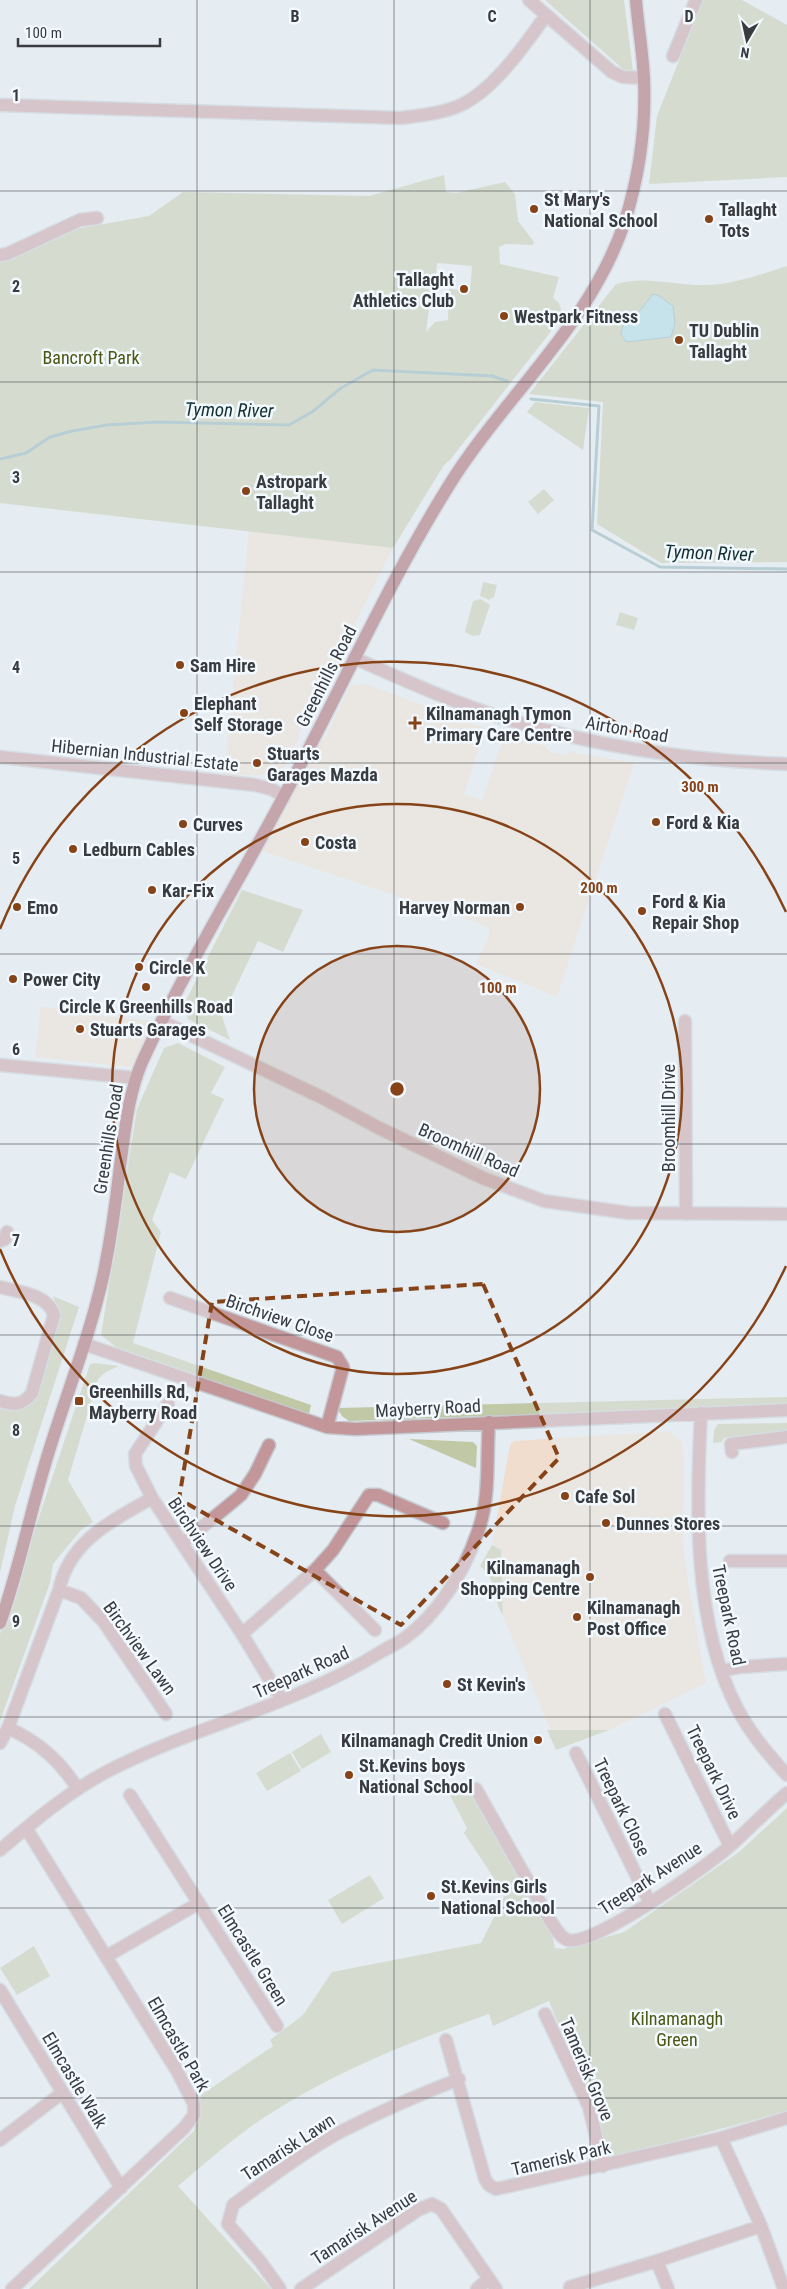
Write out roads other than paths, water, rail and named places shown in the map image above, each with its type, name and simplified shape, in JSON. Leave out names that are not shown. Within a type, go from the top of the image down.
[{"type":"main road","name":"Greenhills Road","points":[[0,1623],[13,1585],[38,1488],[84,1344],[103,1276],[114,1216],[126,1124],[136,1078],[163,1022],[284,796],[411,551],[471,450],[561,339],[600,281],[616,246],[633,191],[644,121],[644,78],[636,0]]},
{"type":"street","points":[[529,0],[612,72],[624,77],[644,78]]},
{"type":"street","points":[[673,56],[696,0]]},
{"type":"street","points":[[0,105],[401,118],[440,112],[465,103],[483,90],[500,74],[546,15]]},
{"type":"street","points":[[0,255],[8,254],[80,220],[97,218]]},
{"type":"street","name":"Airton Road","points":[[354,658],[475,708],[557,733],[616,746],[700,759],[787,764]]},
{"type":"street","name":"Hibernian Industrial Estate","points":[[0,757],[255,785],[271,789],[284,796]]},
{"type":"street","name":"Broomhill Drive","points":[[685,1021],[686,1214]]},
{"type":"street","name":"Broomhill Road","points":[[163,1022],[323,1098],[379,1128],[483,1178],[544,1201],[612,1211],[686,1214],[787,1214]]},
{"type":"street","points":[[0,1065],[136,1078]]},
{"type":"street","points":[[0,1287],[44,1300],[51,1306],[54,1314],[32,1393],[26,1401],[16,1404],[0,1402]]},
{"type":"street","name":"Birchview Close","points":[[170,1298],[337,1357],[343,1367],[327,1427]]},
{"type":"street","name":"Mayberry Road","points":[[84,1344],[327,1427],[356,1429],[787,1410]]},
{"type":"street","name":"Birchview Drive","points":[[168,1404],[135,1454],[136,1466],[152,1498],[242,1634],[282,1700]]},
{"type":"street","name":"Treepark Road","points":[[701,1413],[699,1562],[708,1618],[722,1671],[737,1708],[758,1742],[787,1775]]},
{"type":"street","name":"Treepark Road","points":[[0,1850],[78,1789],[107,1772],[171,1743],[282,1700],[361,1664],[405,1638],[428,1617],[466,1562],[478,1532],[486,1495],[489,1422]]},
{"type":"street","points":[[732,1452],[732,1444],[787,1437]]},
{"type":"street","points":[[183,1543],[241,1495],[255,1474],[270,1445]]},
{"type":"street","points":[[242,1634],[315,1570],[333,1550],[369,1495],[378,1495],[443,1523]]},
{"type":"street","points":[[0,1743],[8,1728],[59,1590],[62,1572],[70,1559],[88,1538],[152,1498]]},
{"type":"street","points":[[730,1561],[787,1561]]},
{"type":"street","points":[[315,1570],[375,1630]]},
{"type":"street","name":"Birchview Lawn","points":[[59,1590],[81,1598],[102,1621],[166,1714]]},
{"type":"street","points":[[722,1671],[740,1667],[787,1664]]},
{"type":"street","name":"Treepark Drive","points":[[665,1714],[730,1846]]},
{"type":"street","points":[[8,1728],[28,1737],[45,1749],[62,1765],[78,1789]]},
{"type":"street","name":"Treepark Close","points":[[576,1753],[650,1903]]},
{"type":"street","name":"Treepark Avenue","points":[[476,1789],[550,1920],[562,1937],[569,1940],[582,1939],[620,1922],[650,1903],[730,1846],[787,1793]]},
{"type":"street","name":"Elmcastle Green","points":[[130,1794],[277,2026]]},
{"type":"street","name":"Elmcastle Park","points":[[12,2289],[184,2128],[194,2115],[194,2104],[177,2071],[26,1828]]},
{"type":"street","name":"Elmcastle Green","points":[[107,1956],[199,1903]]},
{"type":"street","name":"Elmcastle Walk","points":[[0,1990],[121,2188]]},
{"type":"street","name":"Tamerisk Grove","points":[[545,2014],[589,2107],[603,2166]]},
{"type":"street","name":"Tamerisk Park","points":[[446,2040],[459,2079],[485,2178],[489,2185],[496,2189],[722,2138],[787,2118]]},
{"type":"street","name":"Tamarisk Lawn","points":[[280,2289],[260,2261],[228,2224],[233,2205],[291,2163],[338,2133],[396,2105],[459,2079]]},
{"type":"street","points":[[0,2140],[62,2093]]},
{"type":"street","points":[[722,2138],[762,2226],[784,2289]]},
{"type":"street","name":"Tamarisk Avenue","points":[[301,2289],[418,2210],[432,2204],[441,2209],[492,2284]]},
{"type":"street","points":[[570,2286],[656,2261],[762,2226]]},
{"type":"street","points":[[656,2261],[668,2289]]},
{"type":"street","points":[[477,2289],[492,2284]]},
{"type":"water","points":[[653,294],[658,295],[673,306],[675,324],[671,337],[626,342],[621,334],[623,325],[639,312]]},
{"type":"waterway","name":"Tymon River","points":[[0,459],[26,453],[50,437],[107,425],[157,422],[289,425],[312,412],[341,388],[373,370],[492,376],[507,381]]},
{"type":"waterway","name":"Tymon River","points":[[531,399],[599,406],[592,530],[660,567],[787,569]]},
{"type":"place","name":"St Mary's National School","points":[[534,209]]},
{"type":"place","name":"Tallaght Tots","points":[[709,219]]},
{"type":"place","name":"Tallaght Athletics Club","points":[[464,289]]},
{"type":"place","name":"Westpark Fitness","points":[[504,316]]},
{"type":"place","name":"TU Dublin Tallaght","points":[[679,340]]},
{"type":"place","name":"Astropark Tallaght","points":[[246,491]]},
{"type":"place","name":"Sam Hire","points":[[180,665]]},
{"type":"place","name":"Elephant Self Storage","points":[[184,713]]},
{"type":"place","name":"Kilnamanagh Tymon Primary Care Centre","points":[[415,723]]},
{"type":"place","name":"Stuarts Garages Mazda","points":[[257,763]]},
{"type":"place","name":"Ford & Kia","points":[[656,822]]},
{"type":"place","name":"Curves","points":[[183,824]]},
{"type":"place","name":"Costa","points":[[305,842]]},
{"type":"place","name":"Ledburn Cables","points":[[73,849]]},
{"type":"place","name":"Kar-Fix","points":[[152,890]]},
{"type":"place","name":"Emo","points":[[17,907]]},
{"type":"place","name":"Harvey Norman","points":[[520,907]]},
{"type":"place","name":"Ford & Kia Repair Shop","points":[[642,911]]},
{"type":"place","name":"Circle K","points":[[139,967]]},
{"type":"place","name":"Power City","points":[[13,979]]},
{"type":"place","name":"Circle K Greenhills Road","points":[[146,987]]},
{"type":"place","name":"Stuarts Garages","points":[[80,1029]]},
{"type":"place","name":"Greenhills Rd, Mayberry Road","points":[[79,1401]]},
{"type":"place","name":"Cafe Sol","points":[[565,1496]]},
{"type":"place","name":"Dunnes Stores","points":[[606,1523]]},
{"type":"place","name":"Kilnamanagh Shopping Centre","points":[[590,1577]]},
{"type":"place","name":"Kilnamanagh Post Office","points":[[577,1617]]},
{"type":"place","name":"St Kevin's","points":[[447,1684]]},
{"type":"place","name":"Kilnamanagh Credit Union","points":[[538,1740]]},
{"type":"place","name":"St.Kevins boys National School","points":[[349,1775]]},
{"type":"place","name":"St.Kevins Girls National School","points":[[431,1896]]},
{"type":"park label","name":"Bancroft Park","points":[[91,357]]},
{"type":"park label","name":"Kilnamanagh Green","points":[[677,2028]]}]
